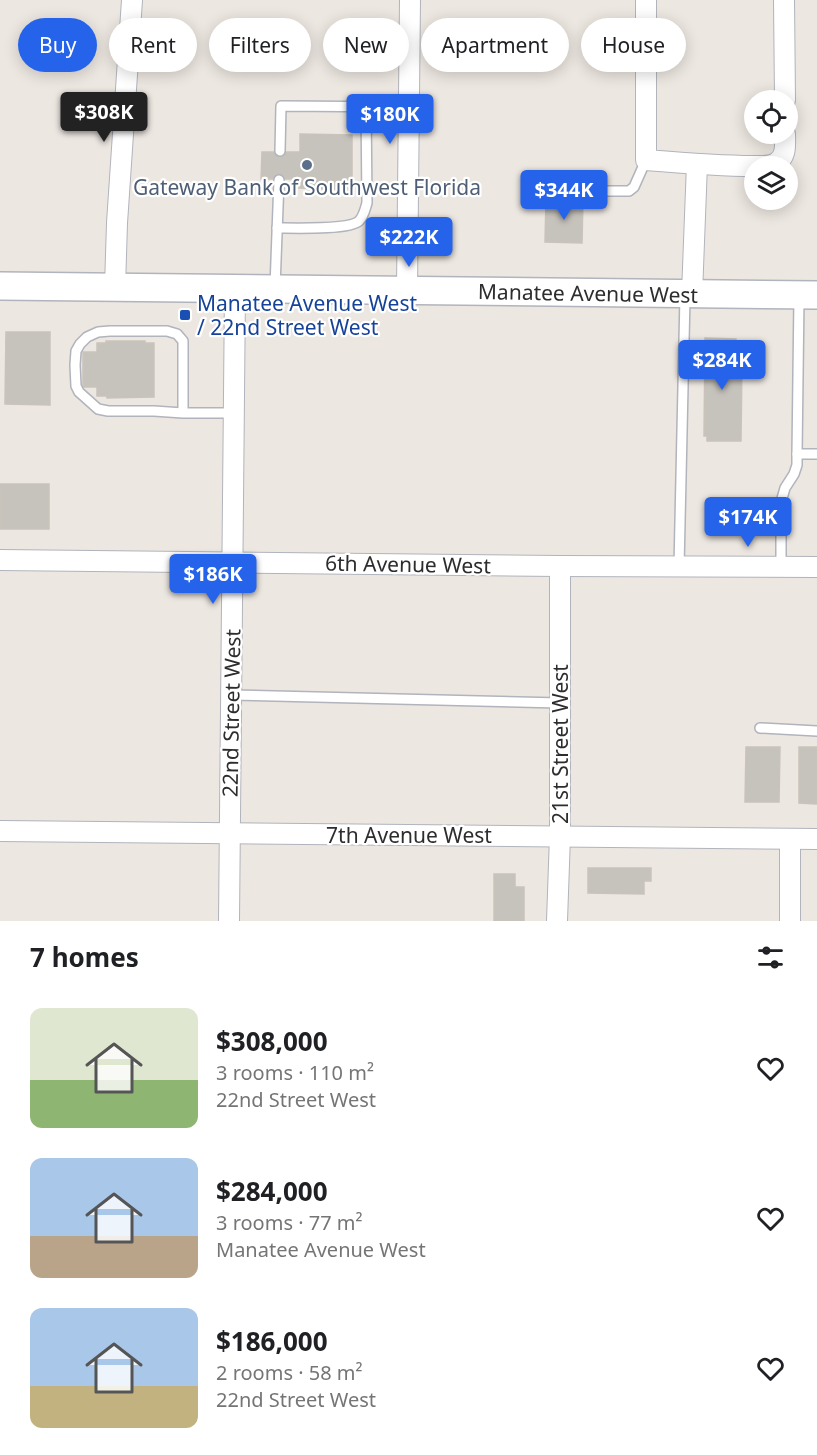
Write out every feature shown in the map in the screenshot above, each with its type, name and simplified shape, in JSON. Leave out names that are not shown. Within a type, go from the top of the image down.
[{"type":"main road","name":"Manatee Avenue West","points":[[0,286],[808,295]]},
{"type":"street","points":[[116,287],[117,223],[132,0]]},
{"type":"street","points":[[408,290],[410,0]]},
{"type":"street","points":[[645,0],[646,160],[742,166],[776,164],[783,156],[785,144]]},
{"type":"street","points":[[784,0],[785,90]]},
{"type":"street","points":[[688,294],[697,164]]},
{"type":"street","name":"22nd Street West","points":[[229,921],[235,289]]},
{"type":"street","name":"6th Avenue West","points":[[0,560],[817,567]]},
{"type":"street","name":"21st Street West","points":[[557,921],[560,836],[560,566]]},
{"type":"street","name":"7th Avenue West","points":[[0,831],[817,839]]},
{"type":"street","points":[[790,839],[790,921]]},
{"type":"lane","points":[[280,151],[281,106],[409,107]]},
{"type":"lane","points":[[278,228],[347,227],[358,223],[364,215],[366,106]]},
{"type":"lane","points":[[574,191],[629,191],[634,187],[646,160]]},
{"type":"lane","points":[[275,289],[279,180]]},
{"type":"lane","points":[[679,567],[688,294]]},
{"type":"lane","points":[[781,567],[781,502],[785,488],[797,465],[808,295]]},
{"type":"lane","points":[[183,413],[183,340],[177,334],[167,331],[98,332],[87,337],[80,344],[76,351],[76,386],[78,392],[98,409],[108,411],[183,413],[234,413]]},
{"type":"lane","points":[[797,454],[817,454]]},
{"type":"lane","points":[[231,694],[560,703]]},
{"type":"lane","points":[[760,728],[817,731]]},
{"type":"building","name":"Gateway Bank of Southwest Florida","points":[[300,134],[352,135],[352,190],[299,188],[299,179],[261,179],[262,152],[300,152]]},
{"type":"building","points":[[546,199],[583,199],[582,243],[545,242]]},
{"type":"building","points":[[6,332],[50,332],[50,405],[5,404]]},
{"type":"building","points":[[705,338],[736,339],[735,362],[742,362],[741,441],[707,441],[707,436],[704,436]]},
{"type":"building","points":[[106,341],[154,343],[154,397],[107,398],[107,396],[97,396],[97,387],[83,387],[83,352],[97,352],[97,343],[106,343]]},
{"type":"building","points":[[0,484],[49,484],[49,529],[0,529]]},
{"type":"building","points":[[746,747],[780,747],[779,802],[745,802]]},
{"type":"building","points":[[799,747],[817,747],[817,804],[799,803]]},
{"type":"building","points":[[588,868],[651,868],[651,881],[644,881],[644,894],[588,893]]},
{"type":"building","points":[[494,874],[515,874],[515,887],[524,887],[524,921],[494,921]]},
{"type":"place","name":"Gateway Bank of Southwest Florida","points":[[307,165]]},
{"type":"place","name":"Manatee Avenue West / 22nd Street West","points":[[185,315]]}]
